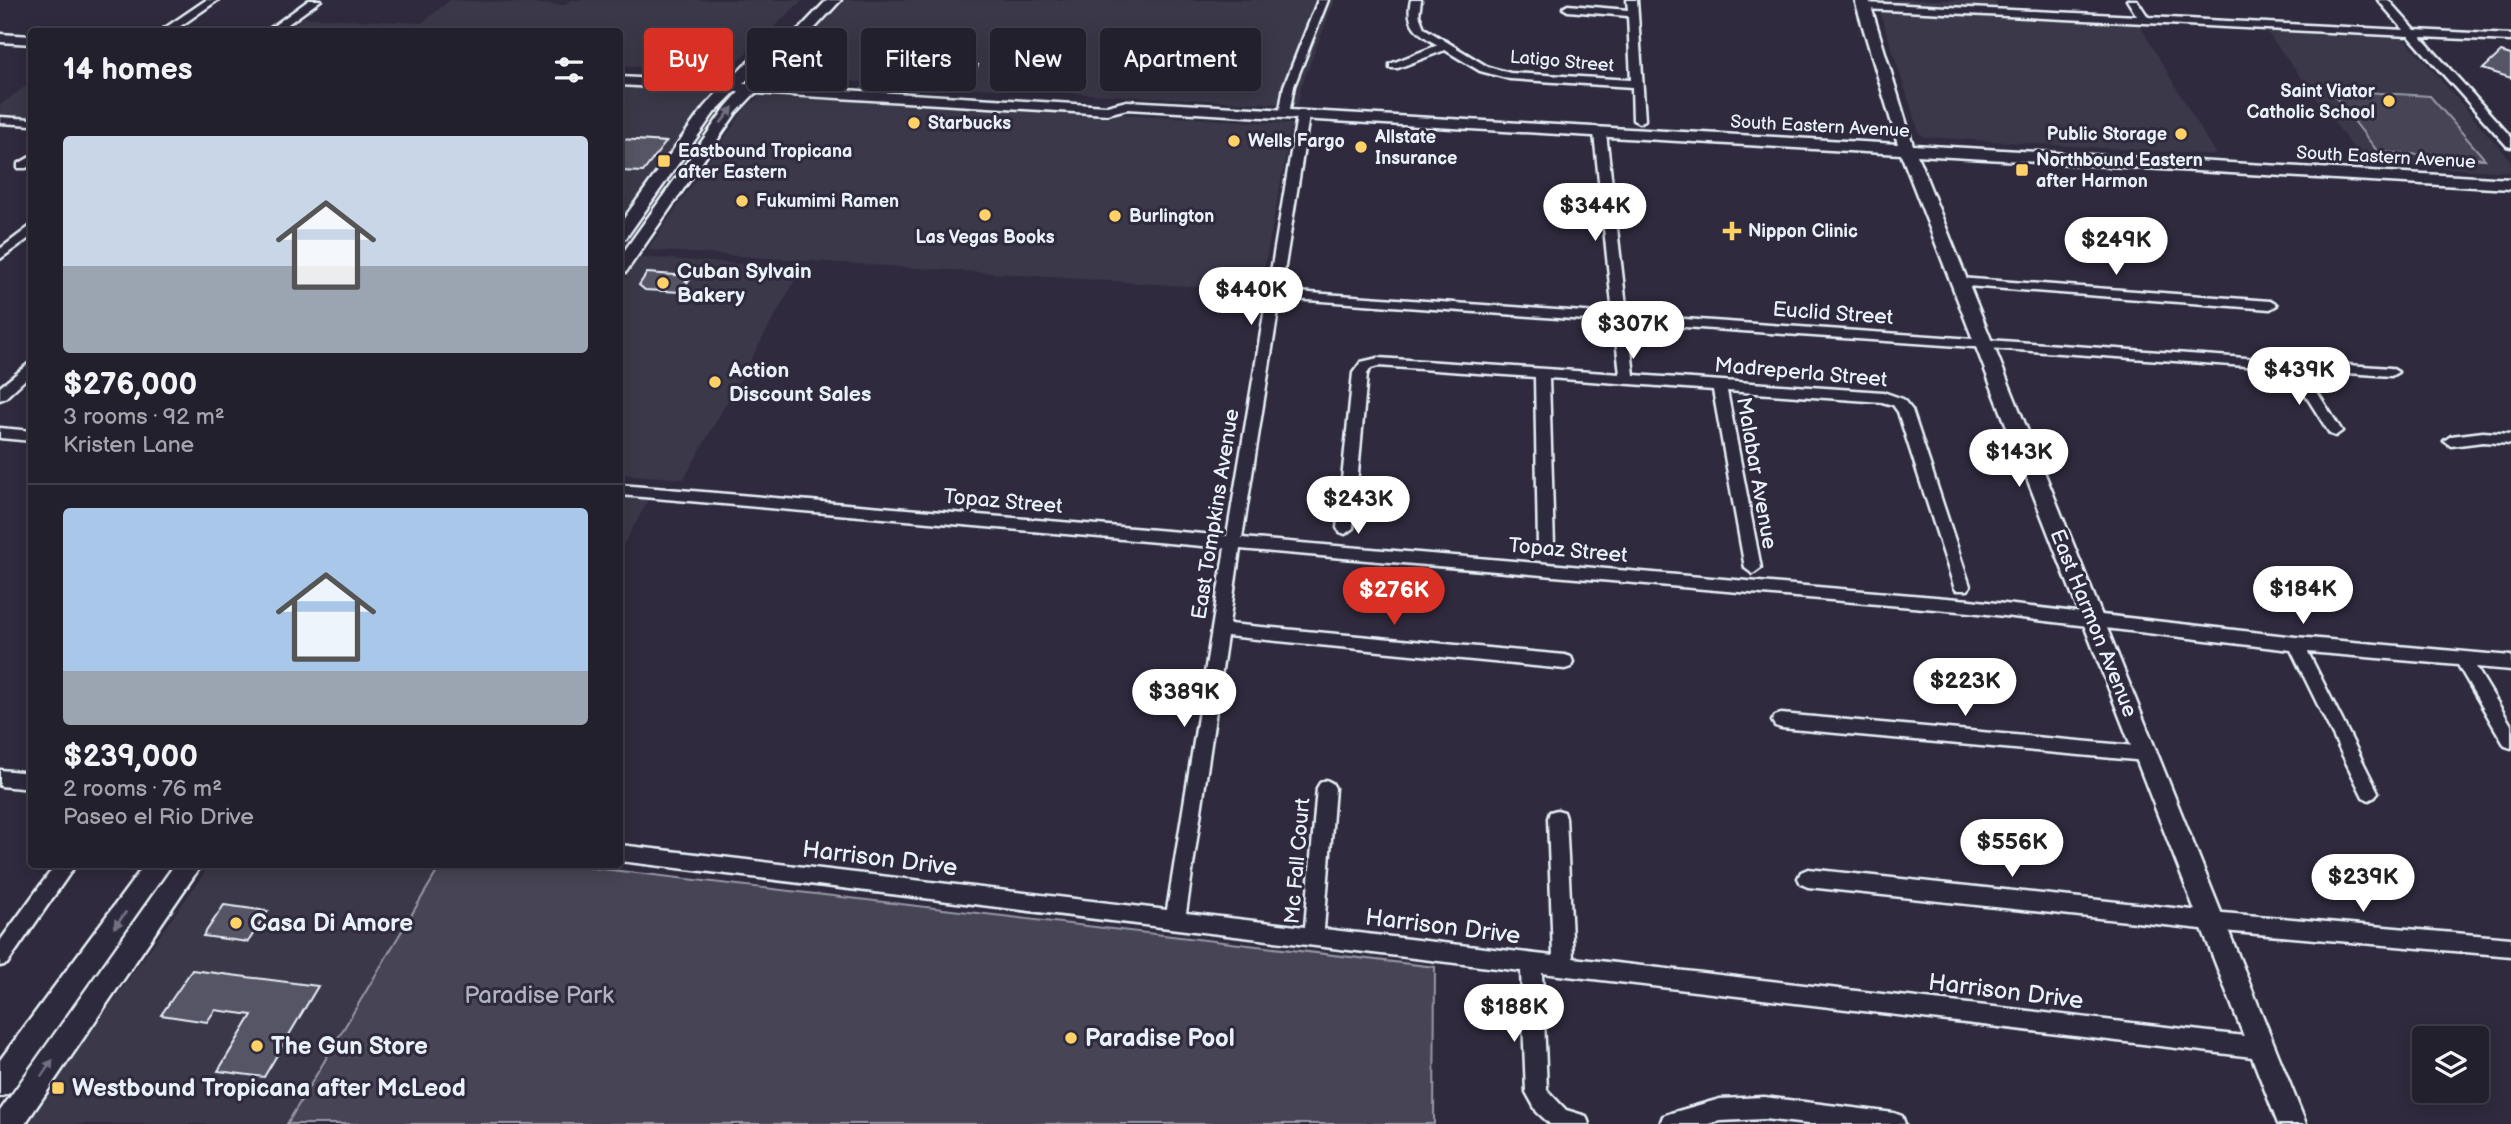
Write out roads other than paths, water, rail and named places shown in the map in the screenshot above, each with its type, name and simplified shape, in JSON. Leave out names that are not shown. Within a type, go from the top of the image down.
[{"type":"main road","points":[[623,264],[710,138],[744,83],[817,0]]},
{"type":"main road","points":[[623,231],[709,110],[744,83],[834,0]]},
{"type":"main road","name":"East Harmon Avenue","points":[[1863,3],[1907,150],[2292,1124]]},
{"type":"main road","points":[[1,39],[28,40]]},
{"type":"main road","name":"South Eastern Avenue","points":[[623,70],[744,83],[1033,106],[1107,110],[1127,105],[2511,184]]},
{"type":"main road","name":"South Eastern Avenue","points":[[623,81],[1006,92],[1111,98],[1127,105]]},
{"type":"main road","points":[[940,100],[958,95],[998,97],[1006,92]]},
{"type":"main road","points":[[1033,106],[1046,100],[1076,102],[1093,97]]},
{"type":"main road","points":[[632,250],[624,249],[625,244],[654,187]]},
{"type":"main road","points":[[0,1083],[157,868]]},
{"type":"main road","points":[[134,944],[172,868]]},
{"type":"main road","points":[[8,1124],[187,868]]},
{"type":"street","points":[[170,28],[213,0]]},
{"type":"street","points":[[276,28],[316,0]]},
{"type":"street","points":[[1283,114],[1289,86],[1323,0]]},
{"type":"street","name":"Latigo Street","points":[[1416,0],[1413,10],[1415,23],[1420,30],[1484,69],[1510,76],[1637,84]]},
{"type":"street","points":[[1632,0],[1639,120]]},
{"type":"street","points":[[2132,0],[2144,19]]},
{"type":"street","points":[[2383,0],[2511,144]]},
{"type":"street","points":[[1863,3],[2511,38]]},
{"type":"street","points":[[1568,8],[1633,13]]},
{"type":"street","points":[[1394,66],[1445,46]]},
{"type":"street","name":"East Tompkins Avenue","points":[[1175,920],[1219,629],[1303,116]]},
{"type":"street","points":[[0,120],[28,122]]},
{"type":"street","points":[[1600,133],[1627,379]]},
{"type":"street","points":[[0,255],[28,232]]},
{"type":"street","points":[[1959,282],[2270,305]]},
{"type":"street","name":"Euclid Street","points":[[1273,294],[2391,372]]},
{"type":"street","name":"Madreperla Street","points":[[1345,528],[1360,373],[1366,365],[1378,362],[1883,397],[1898,402],[1905,410],[1962,586]]},
{"type":"street","points":[[2293,365],[2335,431]]},
{"type":"street","points":[[0,395],[28,369]]},
{"type":"street","points":[[1542,373],[1546,547]]},
{"type":"street","name":"Malabar Avenue","points":[[1719,386],[1753,568]]},
{"type":"street","points":[[0,433],[28,436]]},
{"type":"street","points":[[2451,441],[2483,437],[2511,439]]},
{"type":"street","name":"Topaz Street","points":[[623,490],[1970,606],[2296,644],[2511,663]]},
{"type":"street","points":[[1219,629],[1565,662]]},
{"type":"street","points":[[2296,644],[2369,792]]},
{"type":"street","points":[[2463,659],[2511,741]]},
{"type":"street","points":[[1781,721],[2146,754]]},
{"type":"street","points":[[0,778],[28,782]]},
{"type":"street","name":"Mc Fall Court","points":[[1314,937],[1326,788]]},
{"type":"street","points":[[1557,818],[1563,966]]},
{"type":"street","name":"Harrison Drive","points":[[623,853],[2261,1048]]},
{"type":"street","points":[[0,957],[64,868]]},
{"type":"street","points":[[1808,878],[2211,921],[2511,947]]},
{"type":"street","points":[[1531,962],[1537,1092],[1547,1110],[1564,1122],[1578,1124]]},
{"type":"street","points":[[1671,1124],[1720,1110],[1764,1108],[1894,1124]]},
{"type":"place","name":"Saint Viator Catholic School","points":[[2389,101]]},
{"type":"place","name":"Starbucks","points":[[914,123]]},
{"type":"place","name":"Public Storage","points":[[2181,134]]},
{"type":"place","name":"Wells Fargo","points":[[1234,141]]},
{"type":"place","name":"Allstate Insurance","points":[[1361,147]]},
{"type":"place","name":"Eastbound Tropicana after Eastern","points":[[664,161]]},
{"type":"place","name":"Northbound Eastern after Harmon","points":[[2022,170]]},
{"type":"place","name":"Fukumimi Ramen","points":[[742,201]]},
{"type":"place","name":"Las Vegas Books","points":[[985,215]]},
{"type":"place","name":"Burlington","points":[[1115,216]]},
{"type":"place","name":"Nippon Clinic","points":[[1732,231]]},
{"type":"place","name":"Cuban Sylvain Bakery","points":[[663,283]]},
{"type":"place","name":"Action Discount Sales","points":[[715,382]]},
{"type":"place","name":"Casa Di Amore","points":[[236,923]]},
{"type":"place","name":"Paradise Pool","points":[[1071,1038]]},
{"type":"place","name":"The Gun Store","points":[[257,1046]]},
{"type":"place","name":"Westbound Tropicana after McLeod","points":[[58,1088]]},
{"type":"park label","name":"Paradise Park","points":[[539,995]]}]
